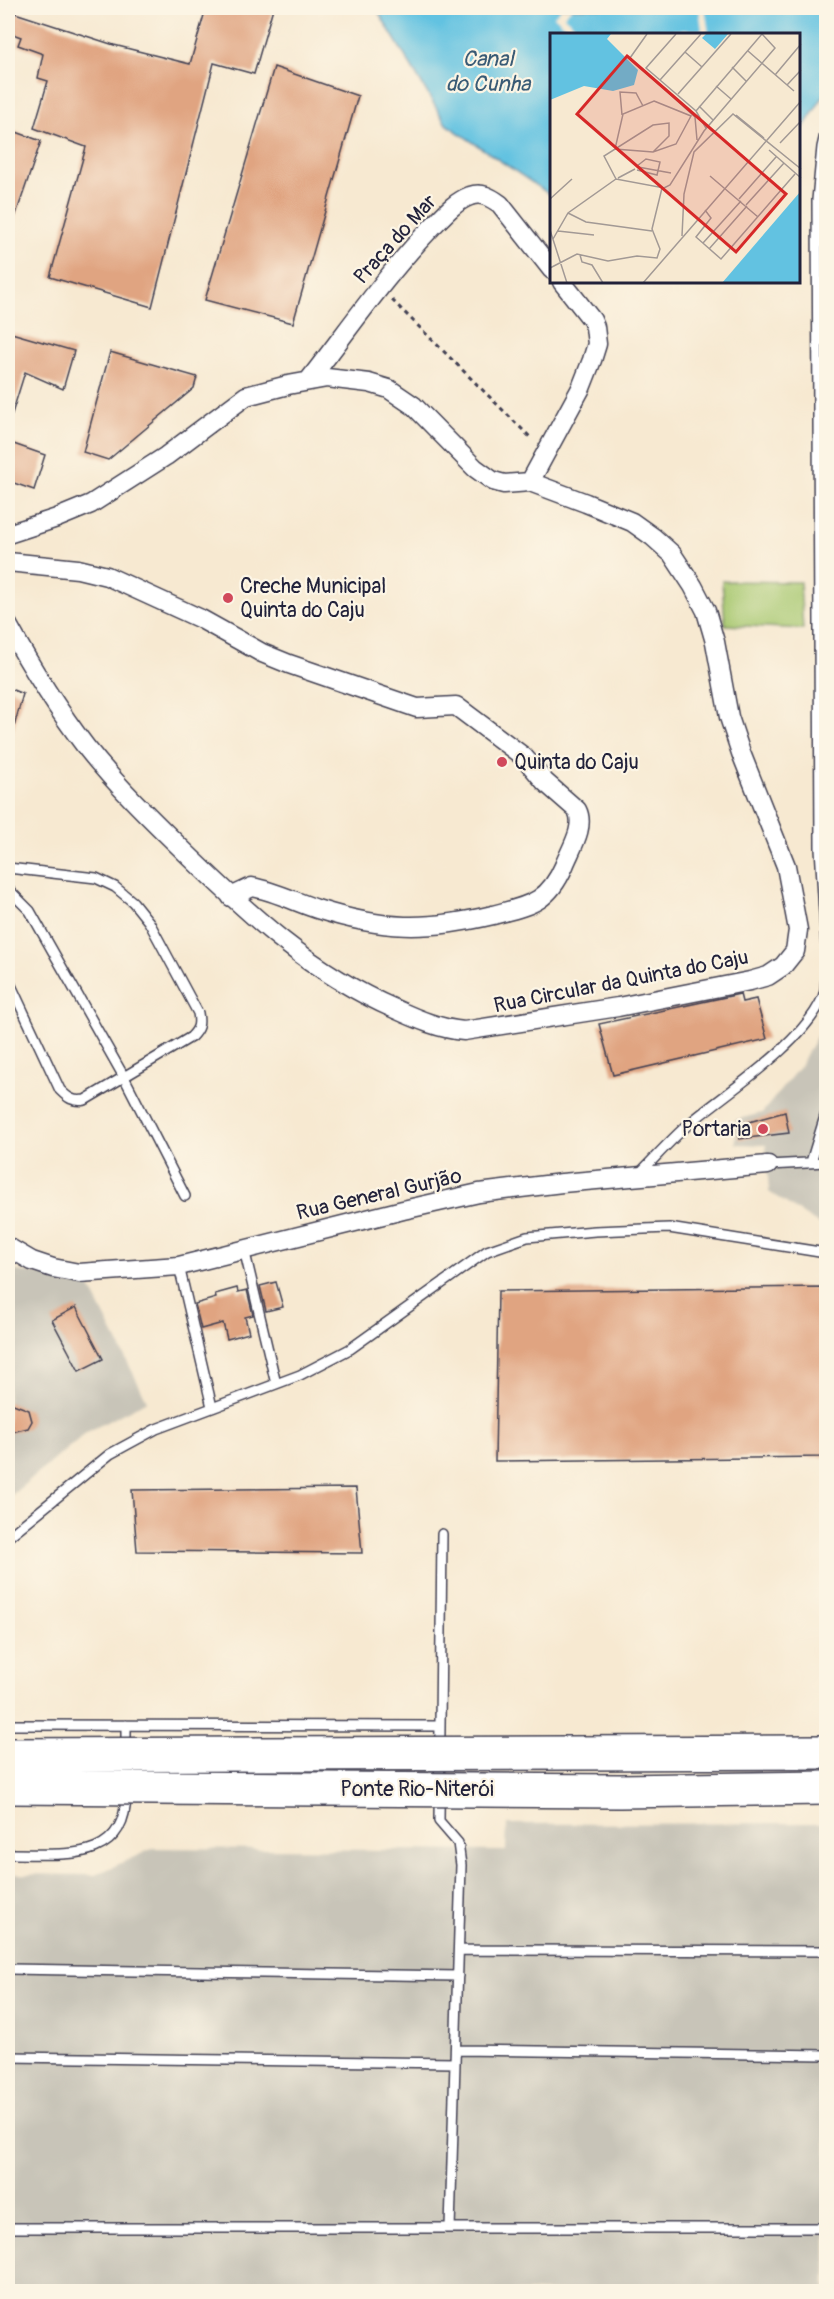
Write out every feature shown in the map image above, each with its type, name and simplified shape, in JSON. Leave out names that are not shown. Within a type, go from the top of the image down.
[{"type":"highway","name":"Ponte Rio-Niterói","points":[[8,1755],[826,1752]]},
{"type":"highway","name":"Ponte Rio-Niterói","points":[[8,1787],[608,1791],[826,1788]]},
{"type":"street","name":"Praça do Mar","points":[[309,380],[416,244],[452,207],[472,195],[481,194],[500,204],[550,267]]},
{"type":"street","points":[[531,482],[580,388],[597,344],[592,320],[564,284]]},
{"type":"street","name":"Rua Circular da Quinta do Caju","points":[[8,534],[92,504],[166,456],[246,396],[264,390],[327,378],[369,382],[389,389],[414,406],[475,468],[494,481],[504,484],[531,482],[632,522],[672,554],[706,611],[715,642],[729,717],[786,866],[798,930],[795,951],[783,966],[768,975],[750,981],[618,1007],[487,1029],[452,1030],[409,1016],[320,969],[254,919],[154,822],[87,748],[49,693],[8,625]]},
{"type":"street","points":[[8,562],[78,569],[107,576],[201,619],[262,653],[289,664],[417,708],[456,706],[524,757],[545,782],[580,816],[580,827],[556,885],[542,898],[513,910],[438,925],[390,926],[337,915],[259,888],[245,888],[231,897]]},
{"type":"street","name":"Rua General Gurjão","points":[[8,1247],[32,1261],[79,1273],[179,1266],[479,1193],[562,1183],[768,1165]]},
{"type":"lane","points":[[826,130],[817,200],[820,848],[826,946]]},
{"type":"lane","points":[[8,868],[96,878],[115,888],[133,903],[149,922],[198,1012],[200,1023],[198,1030],[191,1037],[85,1100],[76,1101],[68,1098],[60,1090],[8,979]]},
{"type":"lane","points":[[8,889],[30,910],[124,1077],[185,1196]]},
{"type":"lane","points":[[637,1177],[688,1124],[744,1082],[794,1037],[817,1010],[825,994],[826,974]]},
{"type":"lane","points":[[811,1162],[826,1113]]},
{"type":"lane","points":[[768,1165],[826,1162]]},
{"type":"lane","points":[[8,1537],[110,1454],[156,1429],[276,1384],[350,1349],[487,1251],[527,1237],[669,1228],[826,1253]]},
{"type":"lane","points":[[244,1249],[276,1384]]},
{"type":"lane","points":[[179,1266],[212,1407]]},
{"type":"lane","points":[[442,1534],[439,1821],[458,1843],[461,1865],[450,2228]]},
{"type":"lane","points":[[8,1725],[440,1726]]},
{"type":"lane","points":[[126,1725],[126,1768]]},
{"type":"lane","points":[[8,1854],[86,1852],[103,1846],[118,1833],[126,1812],[126,1779]]},
{"type":"lane","points":[[459,1950],[826,1951]]},
{"type":"lane","points":[[8,1970],[458,1976]]},
{"type":"lane","points":[[456,2050],[826,2055]]},
{"type":"lane","points":[[8,2057],[455,2063]]},
{"type":"lane","points":[[8,2228],[826,2228]]},
{"type":"path","points":[[380,288],[546,452]]},
{"type":"shaded area","points":[[826,1019],[826,1229],[769,1192],[766,1145],[736,1144],[735,1120],[762,1113],[800,1066]]},
{"type":"shaded area","points":[[8,1267],[17,1271],[87,1281],[147,1401],[87,1432],[8,1498]]},
{"type":"shaded area","points":[[826,1823],[826,2291],[8,2292],[8,1874],[95,1875],[154,1848],[506,1851],[507,1824]]},
{"type":"green space","points":[[722,581],[800,582],[803,629],[725,625]]},
{"type":"water","name":"Canal do Cunha","points":[[376,8],[826,8],[826,92],[801,131],[801,33],[550,33],[550,195],[446,124]]},
{"type":"pier","points":[[562,8],[572,8],[564,16],[583,33],[573,33],[554,16]]},
{"type":"pier","points":[[699,8],[705,8],[709,33],[650,33],[653,30],[702,30]]},
{"type":"building","points":[[206,8],[273,8],[254,74],[214,63],[152,307],[50,277],[86,147],[34,128],[48,81],[38,78],[43,54],[18,45],[21,37],[10,33],[15,13],[114,45],[190,64]]},
{"type":"building","points":[[274,67],[358,96],[293,323],[205,300]]},
{"type":"building","points":[[8,129],[41,141],[10,232],[8,231]]},
{"type":"building","points":[[8,332],[74,351],[63,389],[25,372],[11,417],[8,417]]},
{"type":"building","points":[[110,352],[197,377],[194,388],[108,460],[83,452]]},
{"type":"building","points":[[8,442],[45,455],[34,490],[8,481]]},
{"type":"building","points":[[8,688],[23,694],[12,734],[8,733]]},
{"type":"building","points":[[740,994],[742,1002],[756,999],[767,1039],[613,1075],[599,1024]]},
{"type":"building","name":"Portaria","points":[[785,1112],[789,1133],[739,1139],[738,1125]]},
{"type":"building","points":[[276,1282],[283,1307],[266,1311],[260,1286]]},
{"type":"building","points":[[826,1287],[826,1457],[495,1461],[498,1291]]},
{"type":"building","points":[[237,1288],[238,1292],[247,1290],[253,1315],[245,1317],[249,1333],[227,1339],[223,1323],[201,1329],[195,1304],[216,1298],[215,1294]]},
{"type":"building","points":[[76,1307],[103,1359],[79,1371],[52,1320]]},
{"type":"building","points":[[8,1402],[29,1410],[32,1421],[28,1428],[8,1433]]},
{"type":"building","points":[[356,1488],[362,1553],[137,1551],[132,1490]]},
{"type":"place","name":"Creche Municipal Quinta do Caju","points":[[228,598]]},
{"type":"place","name":"Quinta do Caju","points":[[502,762]]},
{"type":"place","name":"Portaria","points":[[763,1129]]}]
